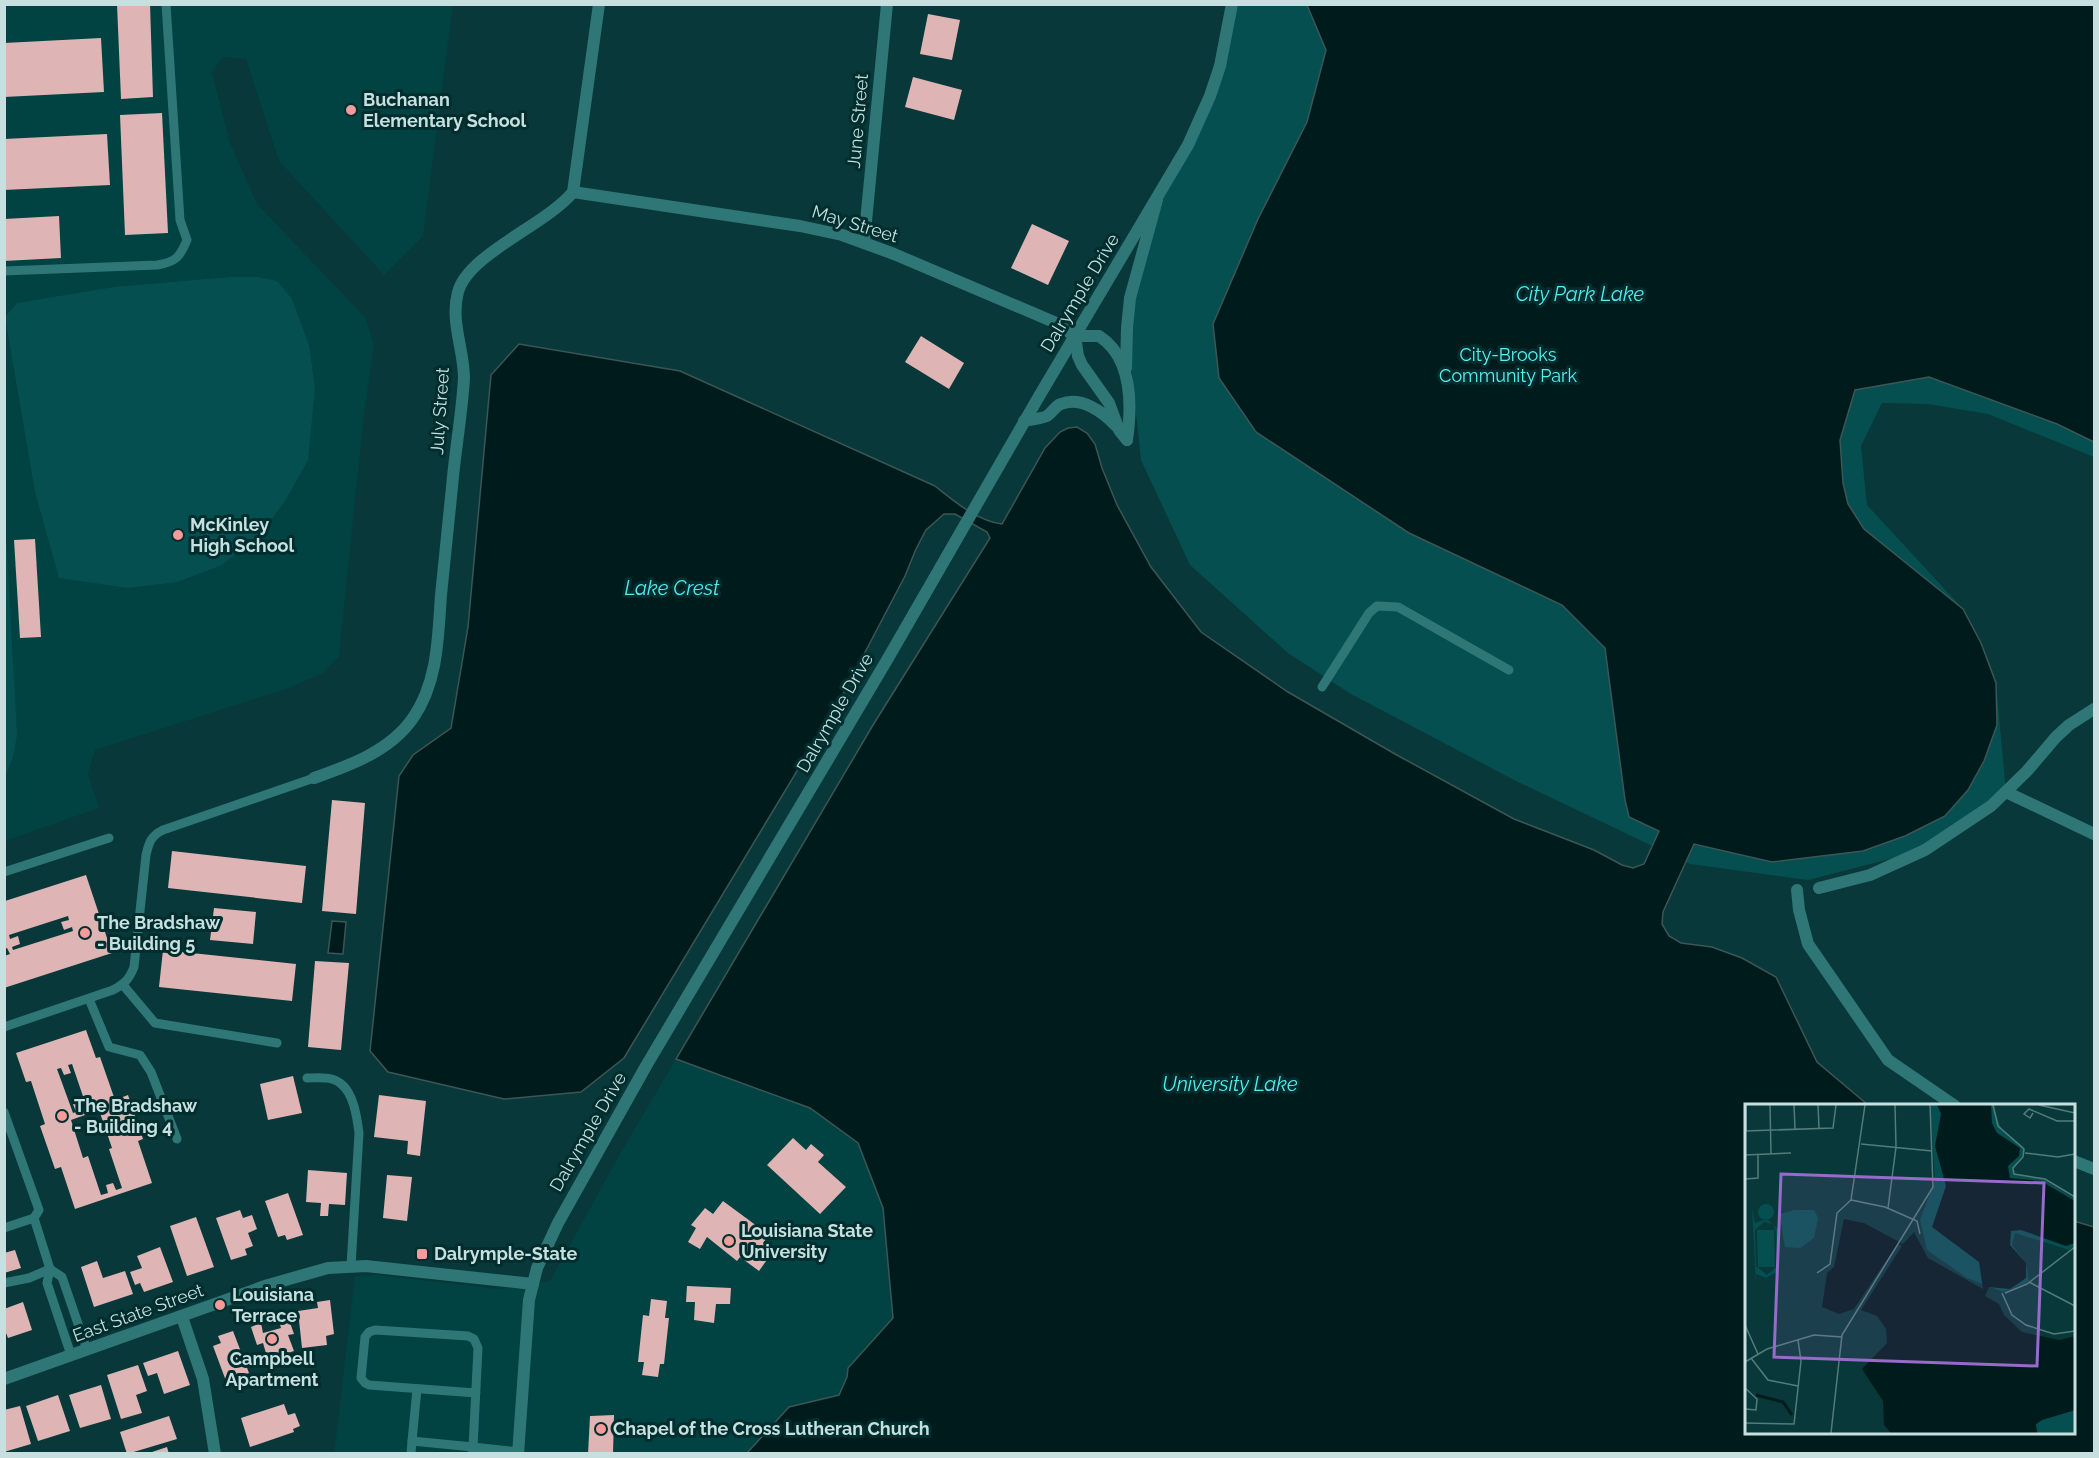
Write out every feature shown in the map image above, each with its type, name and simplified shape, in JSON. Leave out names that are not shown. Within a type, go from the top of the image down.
[{"type":"street","points":[[573,192],[599,4]]},
{"type":"street","name":"June Street","points":[[864,242],[887,4]]},
{"type":"street","name":"Dalrymple Drive","points":[[518,1453],[528,1310],[533,1284],[537,1268],[573,1192],[1188,144],[1221,66],[1232,4]]},
{"type":"street","name":"May Street","points":[[573,192],[800,226],[864,242],[1054,322],[1075,336],[1099,336],[1107,341],[1120,360],[1126,381],[1131,411],[1126,440],[1119,430]]},
{"type":"street","name":"July Street","points":[[314,778],[372,755],[404,730],[422,704],[431,682],[434,663],[464,375],[457,331],[458,293],[462,283],[482,261],[556,209],[573,192]]},
{"type":"street","points":[[1126,381],[1130,298],[1157,198]]},
{"type":"street","points":[[1075,336],[1078,356],[1109,403],[1119,430]]},
{"type":"street","points":[[1024,421],[1047,416],[1056,407],[1069,402],[1096,409],[1106,415],[1119,430]]},
{"type":"street","points":[[1819,888],[1870,875],[1909,858],[1991,806],[2056,737],[2069,725],[2094,709]]},
{"type":"street","points":[[2006,792],[2094,834]]},
{"type":"street","points":[[1797,890],[1799,910],[1808,944],[1874,1042],[1888,1060],[1952,1104]]},
{"type":"street","points":[[2075,1162],[2094,1169]]},
{"type":"street","name":"East State Street","points":[[4,1379],[268,1285],[328,1268],[351,1266],[533,1284]]},
{"type":"street","points":[[182,1317],[203,1379],[215,1454]]},
{"type":"lane","points":[[4,271],[157,265],[171,262],[181,253],[187,240],[180,220],[166,4]]},
{"type":"lane","points":[[1322,687],[1369,613],[1377,606],[1383,605],[1404,610],[1509,670]]},
{"type":"lane","points":[[4,1027],[89,999],[123,985],[130,978],[134,968],[146,855],[151,838],[163,830],[314,778]]},
{"type":"lane","points":[[4,872],[109,838]]},
{"type":"lane","points":[[123,985],[155,1023],[277,1043]]},
{"type":"lane","points":[[89,999],[110,1047],[140,1054],[151,1072],[177,1139]]},
{"type":"lane","points":[[307,1078],[328,1078],[340,1083],[348,1094],[357,1117],[359,1133],[351,1266]]},
{"type":"lane","points":[[4,1112],[39,1210],[34,1218],[4,1228]]},
{"type":"lane","points":[[34,1218],[50,1269],[47,1283],[71,1355]]},
{"type":"lane","points":[[4,1283],[30,1278],[50,1269]]},
{"type":"lane","points":[[50,1269],[62,1277],[87,1350]]},
{"type":"lane","points":[[473,1450],[476,1393],[478,1347],[474,1339],[468,1336],[375,1329],[365,1336],[361,1378],[365,1383],[476,1393]]},
{"type":"lane","points":[[411,1454],[417,1389]]},
{"type":"lane","points":[[412,1441],[473,1450],[518,1453]]},
{"type":"shaded area","name":"McKinley High School","points":[[4,5],[453,5],[423,236],[384,275],[279,161],[246,59],[223,57],[212,72],[230,143],[257,204],[365,317],[374,345],[364,414],[339,656],[323,673],[289,688],[95,750],[88,774],[99,808],[5,841]]},
{"type":"shaded area","name":"Louisiana State University","points":[[676,1059],[810,1108],[858,1143],[883,1208],[893,1318],[848,1368],[847,1377],[839,1395],[789,1407],[747,1453],[334,1454],[355,1276],[377,1275],[498,1289],[550,1281],[621,1152]]},
{"type":"green space","name":"City Park Lake","points":[[1231,5],[2094,5],[2094,457],[1988,414],[1928,404],[1882,403],[1861,446],[1867,505],[1963,609],[1981,643],[1996,683],[2006,792],[1925,850],[1808,880],[1690,864],[1516,781],[1351,694],[1288,653],[1190,565],[1141,460],[1127,328],[1157,198],[1215,82]]},
{"type":"green space","points":[[231,277],[258,277],[277,281],[292,299],[309,345],[315,388],[308,460],[285,501],[261,534],[222,565],[177,582],[128,588],[59,578],[35,492],[5,317],[17,303],[114,287]]},
{"type":"green space","points":[[4,497],[17,735],[13,757],[5,777]]},
{"type":"water","points":[[1307,5],[2094,5],[2094,442],[2057,424],[1929,377],[1855,390],[1840,440],[1843,483],[1848,504],[1864,529],[1963,609],[1981,643],[1996,683],[1997,725],[1984,761],[1968,790],[1945,816],[1905,836],[1863,851],[1772,862],[1694,844],[1663,912],[1662,924],[1669,936],[1681,943],[1712,947],[1742,958],[1776,977],[1817,1062],[1867,1104],[1745,1104],[1745,1434],[2075,1434],[2075,1221],[2094,1227],[2094,1453],[747,1453],[789,1407],[839,1395],[847,1377],[848,1368],[893,1318],[883,1208],[858,1143],[810,1108],[676,1059],[873,725],[990,538],[987,532],[955,514],[944,514],[926,530],[905,576],[841,698],[624,1058],[581,1092],[504,1099],[388,1072],[370,1051],[399,776],[413,755],[451,728],[468,627],[491,375],[519,344],[680,371],[935,486],[975,515],[1002,524],[1045,448],[1060,432],[1077,427],[1087,433],[1095,444],[1117,505],[1151,567],[1201,632],[1288,692],[1514,819],[1594,850],[1622,865],[1633,868],[1644,864],[1659,831],[1629,817],[1605,648],[1562,605],[1409,533],[1256,432],[1219,378],[1213,324],[1258,219],[1307,122],[1326,50]]},
{"type":"water","points":[[332,921],[346,922],[343,954],[328,953]]},
{"type":"building","points":[[117,4],[150,4],[153,97],[121,99]]},
{"type":"building","points":[[928,14],[960,20],[952,60],[920,54]]},
{"type":"building","points":[[101,38],[104,92],[4,97],[4,43]]},
{"type":"building","points":[[913,77],[962,90],[954,120],[905,107]]},
{"type":"building","points":[[162,113],[168,233],[125,235],[120,115]]},
{"type":"building","points":[[107,134],[110,185],[4,190],[4,139]]},
{"type":"building","points":[[59,216],[61,258],[4,261],[4,219]]},
{"type":"building","points":[[1032,224],[1069,241],[1048,285],[1011,268]]},
{"type":"building","points":[[921,336],[964,363],[949,389],[905,362]]},
{"type":"building","points":[[35,539],[41,637],[20,638],[14,540]]},
{"type":"building","points":[[332,800],[365,803],[356,914],[322,911]]},
{"type":"building","points":[[172,851],[306,866],[302,903],[168,888]]},
{"type":"building","name":"The Bradshaw - Building 5","points":[[86,875],[112,953],[4,988],[4,956],[10,954],[7,948],[4,949],[5,901]],"holes":[[[68,916],[69,920],[61,922],[64,930],[72,927],[73,931],[13,950],[12,947],[20,944],[18,936],[10,939],[9,935]]]},
{"type":"building","points":[[214,908],[256,912],[253,944],[210,940]]},
{"type":"building","points":[[163,950],[296,964],[292,1001],[159,987]]},
{"type":"building","points":[[315,961],[349,963],[341,1050],[308,1047]]},
{"type":"building","name":"The Bradshaw - Building 4","points":[[86,1030],[96,1058],[100,1057],[115,1100],[128,1095],[143,1139],[138,1141],[152,1183],[75,1209],[61,1167],[55,1169],[40,1126],[45,1124],[31,1081],[26,1082],[16,1053]],"holes":[[[72,1064],[87,1108],[84,1109],[81,1101],[73,1104],[76,1112],[73,1113],[57,1069],[61,1068],[64,1075],[71,1073],[68,1065]],[[99,1110],[122,1188],[116,1190],[113,1183],[106,1185],[108,1193],[101,1195],[88,1156],[83,1158],[71,1120]]]},
{"type":"building","points":[[293,1076],[302,1113],[268,1120],[260,1084]]},
{"type":"building","points":[[379,1095],[426,1101],[420,1156],[407,1154],[408,1141],[374,1137]]},
{"type":"building","points":[[793,1138],[806,1150],[811,1144],[824,1155],[818,1162],[846,1187],[820,1214],[767,1165]]},
{"type":"building","points":[[308,1170],[347,1173],[345,1205],[329,1204],[328,1216],[320,1216],[321,1203],[306,1202]]},
{"type":"building","points":[[387,1175],[412,1177],[407,1221],[383,1218]]},
{"type":"building","points":[[288,1193],[303,1235],[287,1240],[285,1235],[278,1237],[265,1201]]},
{"type":"building","points":[[723,1201],[769,1235],[763,1243],[774,1250],[759,1271],[740,1257],[737,1261],[707,1237],[700,1249],[688,1242],[696,1228],[691,1225],[705,1208],[713,1214]]},
{"type":"building","points":[[240,1210],[243,1218],[252,1215],[257,1229],[248,1233],[253,1246],[245,1249],[247,1255],[231,1260],[216,1218]]},
{"type":"building","points":[[196,1217],[214,1267],[187,1276],[170,1226]]},
{"type":"building","points":[[160,1247],[173,1282],[144,1292],[140,1283],[135,1285],[130,1272],[142,1268],[137,1256]]},
{"type":"building","points":[[15,1250],[21,1268],[4,1273],[4,1253]]},
{"type":"building","points":[[97,1261],[103,1278],[125,1271],[133,1294],[94,1307],[81,1267]]},
{"type":"building","points":[[687,1286],[731,1288],[730,1304],[716,1304],[714,1323],[694,1320],[695,1302],[686,1302]]},
{"type":"building","points":[[651,1299],[667,1301],[665,1318],[669,1318],[664,1364],[660,1364],[658,1377],[642,1375],[644,1362],[638,1362],[643,1315],[649,1316]]},
{"type":"building","points":[[330,1300],[334,1334],[326,1336],[327,1345],[302,1348],[298,1311],[318,1308],[317,1302]]},
{"type":"building","points":[[23,1302],[32,1330],[8,1338],[4,1328],[4,1309]]},
{"type":"building","name":"Campbell Apartment","points":[[287,1314],[294,1334],[288,1335],[294,1351],[268,1360],[263,1343],[257,1345],[251,1327],[261,1323],[263,1333],[281,1328],[278,1317]]},
{"type":"building","points":[[233,1331],[249,1373],[226,1381],[213,1346],[221,1343],[218,1336]]},
{"type":"building","points":[[178,1351],[190,1385],[164,1394],[157,1373],[148,1376],[143,1363]]},
{"type":"building","points":[[138,1365],[147,1391],[136,1395],[142,1413],[121,1419],[107,1375]]},
{"type":"building","points":[[101,1385],[111,1419],[80,1428],[69,1395]]},
{"type":"building","points":[[58,1395],[70,1431],[38,1441],[26,1406]]},
{"type":"building","points":[[284,1404],[288,1415],[295,1413],[300,1426],[293,1429],[294,1432],[250,1447],[241,1418]]},
{"type":"building","points":[[20,1406],[31,1444],[4,1452],[4,1410]]},
{"type":"building","name":"Chapel of the Cross Lutheran Church","points":[[614,1415],[613,1454],[588,1454],[590,1416]]},
{"type":"building","points":[[169,1416],[177,1439],[127,1454],[120,1432]]},
{"type":"building","points":[[167,1447],[169,1454],[149,1454],[149,1453]]},
{"type":"place","name":"Buchanan Elementary School","points":[[351,110]]},
{"type":"place","name":"McKinley High School","points":[[178,535]]},
{"type":"place","name":"The Bradshaw - Building 5","points":[[85,933]]},
{"type":"place","name":"The Bradshaw - Building 4","points":[[62,1116]]},
{"type":"place","name":"Louisiana State University","points":[[729,1241]]},
{"type":"place","name":"Dalrymple-State","points":[[422,1254]]},
{"type":"place","name":"Louisiana Terrace","points":[[220,1305]]},
{"type":"place","name":"Campbell Apartment","points":[[272,1339]]},
{"type":"place","name":"Chapel of the Cross Lutheran Church","points":[[601,1429]]},
{"type":"park label","name":"City-Brooks Community Park","points":[[1508,365]]},
{"type":"water label","name":"Lake Crest","points":[[672,588]]},
{"type":"water label","name":"University Lake","points":[[1230,1084]]}]
